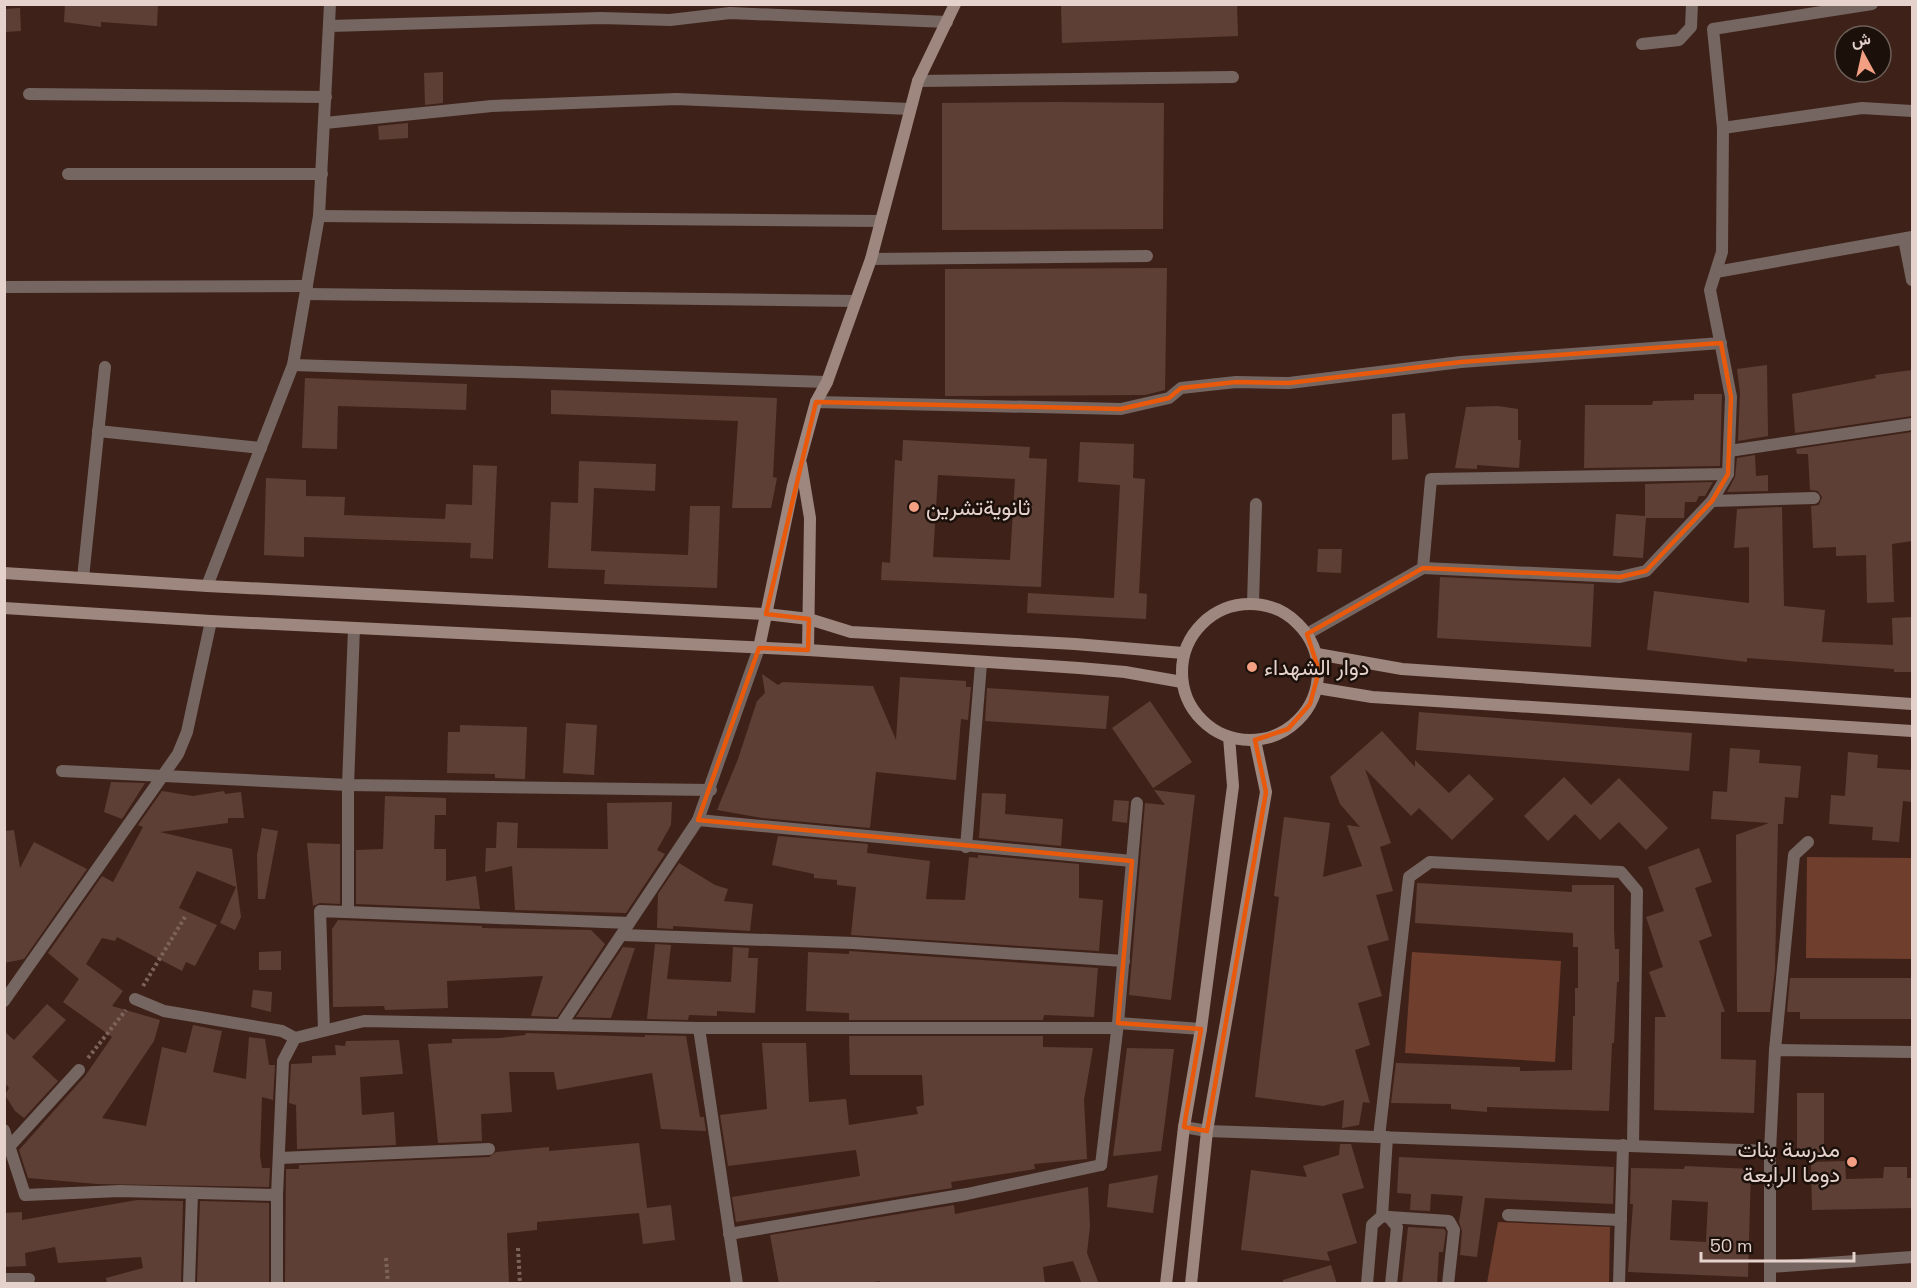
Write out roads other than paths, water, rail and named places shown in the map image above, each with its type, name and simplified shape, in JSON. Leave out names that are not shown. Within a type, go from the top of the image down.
[{"type":"main road","points":[[759,648],[776,559],[816,402],[827,382],[872,259],[918,81],[955,4]]},
{"type":"main road","points":[[801,463],[810,518],[808,650]]},
{"type":"main road","points":[[4,573],[207,586],[766,614],[809,619],[851,632],[1076,644],[1183,653]]},
{"type":"main road","points":[[1253,603],[1274,608],[1293,618],[1308,634],[1317,654],[1319,671],[1317,688],[1301,718],[1288,729],[1255,740],[1229,737],[1212,729],[1197,716],[1187,700],[1182,682],[1183,653],[1196,629],[1212,615],[1232,606],[1253,603]]},
{"type":"main road","points":[[4,608],[211,621],[808,650],[981,664],[1125,672],[1182,682]]},
{"type":"main road","points":[[1317,654],[1402,669],[1912,704]]},
{"type":"main road","points":[[1317,688],[1372,697],[1912,731]]},
{"type":"main road","points":[[1166,1284],[1184,1127],[1201,1029],[1233,786],[1229,737]]},
{"type":"main road","points":[[1191,1284],[1206,1131],[1266,792],[1255,740]]},
{"type":"street","points":[[207,586],[293,365],[319,216],[330,4]]},
{"type":"street","points":[[1642,44],[1679,40],[1691,27],[1692,4]]},
{"type":"street","points":[[1308,634],[1423,568],[1620,577],[1646,571],[1712,501],[1728,474],[1731,397],[1710,290],[1722,252],[1723,128],[1713,29],[1872,4]]},
{"type":"street","points":[[330,26],[601,18],[670,20],[730,13],[947,22]]},
{"type":"street","points":[[918,81],[1233,76]]},
{"type":"street","points":[[29,94],[326,97]]},
{"type":"street","points":[[325,123],[492,106],[677,99],[910,110]]},
{"type":"street","points":[[1723,128],[1862,108],[1912,111]]},
{"type":"street","points":[[68,174],[322,174]]},
{"type":"street","points":[[319,216],[881,221]]},
{"type":"street","points":[[1716,272],[1908,238],[1912,280]]},
{"type":"street","points":[[872,259],[1147,256]]},
{"type":"street","points":[[4,287],[307,290],[856,301]]},
{"type":"street","points":[[816,402],[1121,409],[1169,398],[1181,388],[1289,382],[1461,362],[1721,344]]},
{"type":"street","points":[[293,365],[827,382]]},
{"type":"street","points":[[83,578],[105,367]]},
{"type":"street","points":[[1730,451],[1912,424]]},
{"type":"street","points":[[98,431],[261,448]]},
{"type":"street","points":[[1423,568],[1431,479],[1728,474]]},
{"type":"street","points":[[1712,501],[1814,498]]},
{"type":"street","points":[[1253,603],[1256,504]]},
{"type":"street","points":[[4,1001],[178,754],[187,732],[211,621]]},
{"type":"street","points":[[348,912],[348,785],[354,628]]},
{"type":"street","points":[[561,1025],[698,820],[711,790],[759,648]]},
{"type":"street","points":[[966,847],[981,664]]},
{"type":"street","points":[[62,771],[348,785],[711,790]]},
{"type":"street","points":[[729,1234],[968,1194],[1101,1166],[1118,1026],[1137,803]]},
{"type":"street","points":[[698,820],[1132,861]]},
{"type":"street","points":[[1770,1284],[1770,1151],[1775,1050],[1794,855],[1808,842]]},
{"type":"street","points":[[1391,1284],[1396,1227],[1385,1216],[1383,1137],[1409,877],[1430,862],[1621,872],[1637,891],[1628,1146],[1621,1220],[1619,1284]]},
{"type":"street","points":[[324,1030],[320,911],[629,923]]},
{"type":"street","points":[[622,935],[854,943],[1124,961]]},
{"type":"street","points":[[135,999],[164,1011],[282,1031],[295,1038],[363,1021],[699,1028],[1118,1026],[1201,1029]]},
{"type":"street","points":[[699,1028],[737,1284]]},
{"type":"street","points":[[277,1284],[277,1195],[283,1061],[295,1038]]},
{"type":"street","points":[[1775,1050],[1912,1052]]},
{"type":"street","points":[[8,1148],[79,1070]]},
{"type":"street","points":[[1184,1127],[1206,1131],[1770,1151]]},
{"type":"street","points":[[4,1130],[25,1195],[120,1191],[277,1195]]},
{"type":"street","points":[[280,1158],[489,1149]]},
{"type":"street","points":[[189,1284],[192,1193]]},
{"type":"street","points":[[1508,1215],[1621,1220]]},
{"type":"street","points":[[1367,1284],[1372,1225],[1385,1216],[1449,1221],[1454,1230],[1448,1284]]},
{"type":"street","points":[[1770,1267],[1912,1257]]},
{"type":"street","points":[[4,1279],[29,1279]]},
{"type":"place","name":"ثانويةتشرين","points":[[914,507]]},
{"type":"place","name":"دوار الشهداء","points":[[1252,667]]},
{"type":"place","name":"مدرسة بنات دوما الرابعة","points":[[1852,1162]]}]
